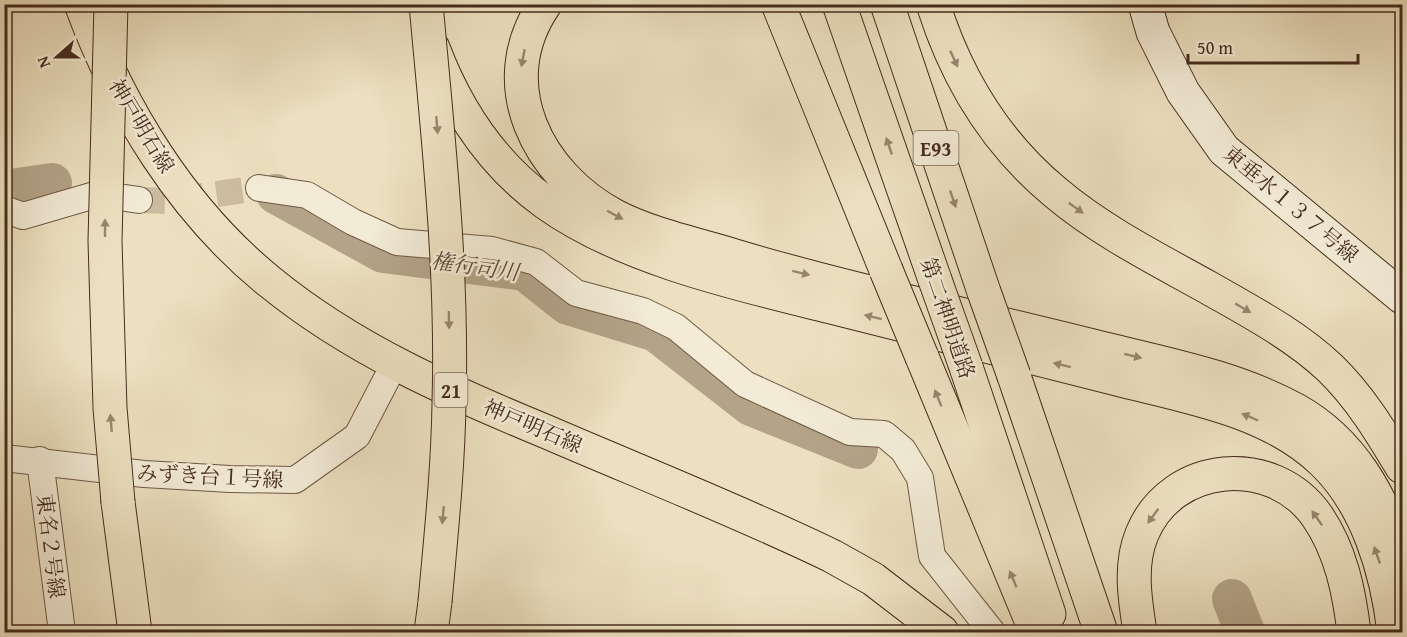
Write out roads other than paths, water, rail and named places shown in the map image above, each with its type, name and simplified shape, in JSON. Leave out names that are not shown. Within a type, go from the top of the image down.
[{"type":"main road","name":"神戸明石線","points":[[81,4],[101,58],[165,168],[195,207],[268,281],[352,340],[395,363],[490,408],[832,556],[873,579],[942,633]]},
{"type":"main road","points":[[111,4],[105,252],[110,408],[118,502],[135,633]]},
{"type":"main road","points":[[419,4],[443,74],[460,107],[490,150],[518,180],[545,203],[609,239],[650,255],[771,292],[1199,399],[1273,427],[1300,443],[1335,476],[1357,508],[1380,564],[1394,633]]},
{"type":"main road","points":[[426,4],[444,210],[449,317],[446,485],[433,617]]},
{"type":"main road","points":[[544,4],[526,42],[521,69],[523,96],[529,124],[543,152],[562,176],[586,198],[616,216],[651,230],[761,263],[1195,371],[1268,396],[1318,424],[1359,465],[1377,492],[1402,555]]},
{"type":"main road","points":[[766,4],[804,65]]},
{"type":"main road","points":[[778,4],[1036,633]]},
{"type":"main road","name":"第二神明道路","points":[[839,4],[1056,633]]},
{"type":"main road","name":"第二神明道路","points":[[887,4],[1101,633]]},
{"type":"main road","points":[[933,4],[952,57],[974,99],[997,132],[1026,165],[1055,193],[1092,219],[1257,316],[1321,361],[1356,396],[1402,467]]},
{"type":"main road","points":[[1140,633],[1134,572],[1137,551],[1152,515],[1181,488],[1199,478],[1220,473],[1241,473],[1262,476],[1282,485],[1302,499],[1316,515],[1329,536],[1346,581],[1354,633]]},
{"type":"street","name":"東垂水１３７号線","points":[[1145,4],[1153,32],[1183,92],[1224,150],[1402,297]]},
{"type":"street","points":[[259,188],[307,195],[353,222],[397,242],[492,250],[536,262],[576,293],[643,311],[676,327],[745,384],[850,432],[884,434],[903,450],[920,478],[932,556],[992,633]]},
{"type":"street","points":[[4,209],[23,216],[98,194],[139,200]]},
{"type":"street","name":"みずき台１号線","points":[[4,458],[40,460],[144,474],[295,480],[357,436],[395,363]]},
{"type":"street","name":"東名２号線","points":[[40,460],[62,633]]},
{"type":"waterway","name":"権行司川","points":[[4,190],[52,183]]},
{"type":"waterway","name":"権行司川","points":[[276,194],[383,253],[525,271],[568,305],[656,332],[751,406],[858,449]]},
{"type":"waterway","name":"権行司川","points":[[1232,599],[1245,632]]},
{"type":"tunnel","points":[[139,200],[168,201],[259,188]]}]
